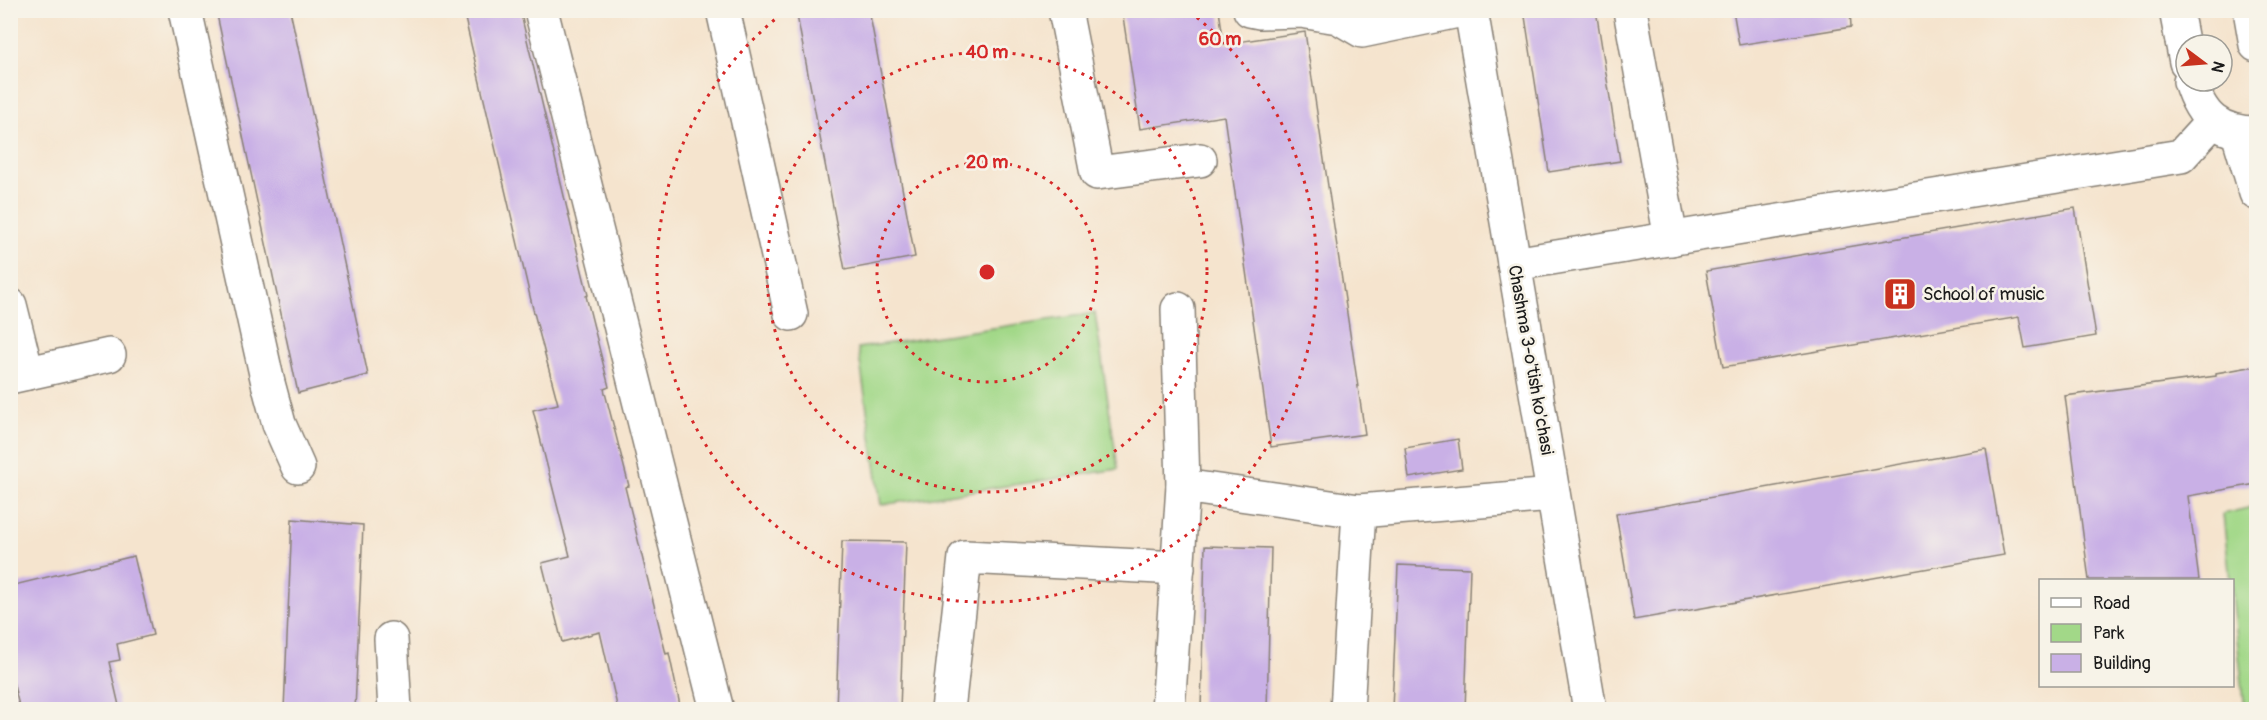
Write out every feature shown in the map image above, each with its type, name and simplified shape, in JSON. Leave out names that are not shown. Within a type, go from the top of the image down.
[{"type":"street","points":[[185,10],[268,383],[279,424],[298,467]]},
{"type":"street","points":[[541,10],[717,710]]},
{"type":"street","points":[[723,10],[790,314]]},
{"type":"street","points":[[1065,10],[1097,173],[1200,160]]},
{"type":"street","points":[[1250,10],[1260,12],[1301,11],[1338,17],[1362,30],[1463,10]]},
{"type":"street","name":"Chashma 3-o'tish ko'chasi","points":[[1471,10],[1590,710]]},
{"type":"street","points":[[1630,10],[1671,239]]},
{"type":"street","points":[[2175,10],[2180,33]]},
{"type":"street","points":[[2250,10],[2256,45]]},
{"type":"street","points":[[2194,93],[2199,105],[2236,129],[2256,193]]},
{"type":"street","points":[[1515,264],[2181,156],[2236,129]]},
{"type":"street","points":[[10,305],[19,375],[109,355]]},
{"type":"street","points":[[1168,710],[1183,486],[1178,309]]},
{"type":"street","points":[[1183,486],[1359,511],[1553,495]]},
{"type":"street","points":[[1347,710],[1359,511]]},
{"type":"street","points":[[948,710],[965,557],[1178,568]]},
{"type":"street","points":[[391,639],[395,710]]},
{"type":"green space","points":[[1095,313],[1118,469],[881,505],[858,348]]},
{"type":"green space","points":[[2256,506],[2256,709],[2245,709],[2234,611],[2234,579],[2230,579],[2223,514]]},
{"type":"building","points":[[216,10],[290,10],[368,375],[298,393]]},
{"type":"building","points":[[463,10],[520,10],[609,387],[604,389],[629,486],[625,487],[666,654],[669,653],[681,710],[618,710],[600,632],[562,642],[542,563],[570,556],[533,410],[558,404],[533,309]]},
{"type":"building","points":[[796,10],[869,10],[915,257],[845,270]]},
{"type":"building","points":[[1122,10],[1219,10],[1224,44],[1305,32],[1365,434],[1271,447],[1224,116],[1140,129]]},
{"type":"building","points":[[1524,10],[1596,10],[1620,161],[1549,172]]},
{"type":"building","points":[[1733,10],[1850,10],[1851,27],[1739,45]]},
{"type":"building","name":"School of music","points":[[2075,208],[2096,336],[2025,348],[2019,317],[1723,367],[1706,271]]},
{"type":"building","points":[[2256,366],[2256,484],[2188,496],[2199,579],[2089,579],[2065,396],[2216,376],[2216,373]]},
{"type":"building","points":[[1458,439],[1462,469],[1409,478],[1405,448]]},
{"type":"building","points":[[1986,449],[2004,555],[1634,620],[1616,514]]},
{"type":"building","points":[[292,519],[363,525],[355,710],[284,710]]},
{"type":"building","points":[[842,541],[906,542],[900,710],[836,710]]},
{"type":"building","points":[[1205,546],[1271,548],[1267,710],[1201,710]]},
{"type":"building","points":[[134,556],[153,635],[117,644],[120,660],[109,662],[120,710],[20,710],[10,669],[10,586]]},
{"type":"building","points":[[1398,565],[1470,568],[1465,710],[1392,710]]},
{"type":"place","name":"School of music","points":[[1900,294]]}]
